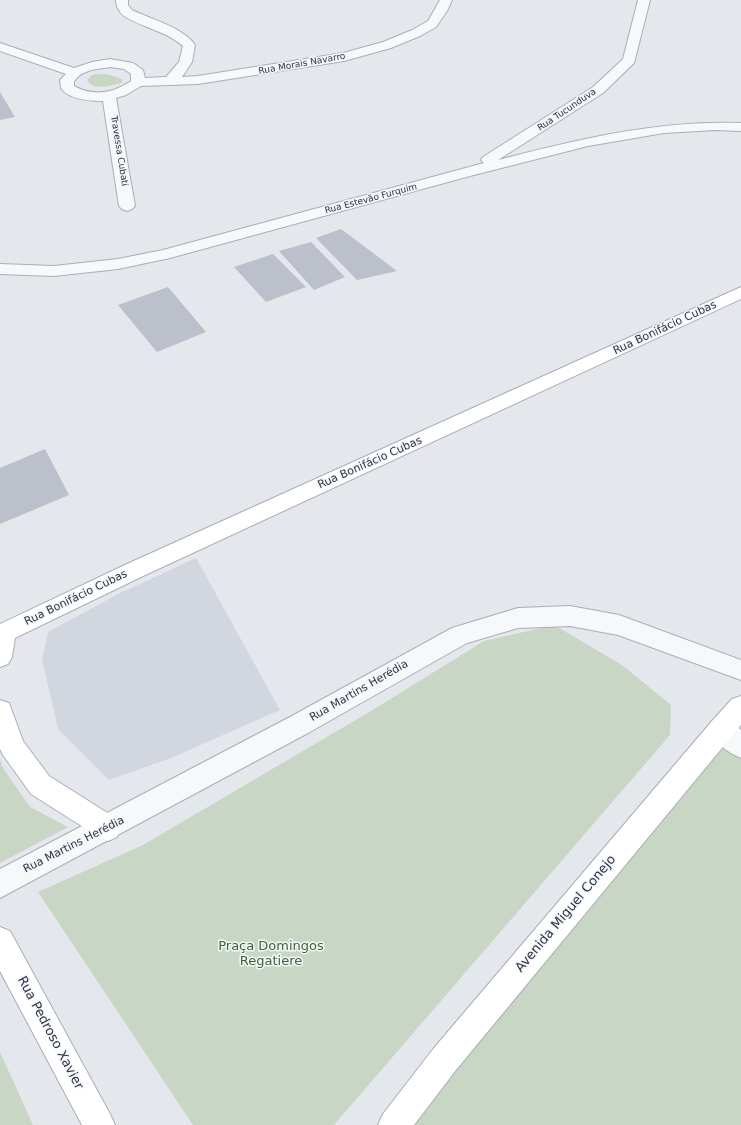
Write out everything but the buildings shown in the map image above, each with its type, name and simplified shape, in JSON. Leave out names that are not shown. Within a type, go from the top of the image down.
[{"type":"main road","name":"Rua Bonifácio Cubas","points":[[2,633],[134,570],[741,292]]},
{"type":"main road","points":[[680,321],[741,305]]},
{"type":"main road","points":[[0,657],[2,633]]},
{"type":"main road","name":"Avenida Miguel Conejo","points":[[394,1125],[445,1058],[731,737],[741,707]]},
{"type":"main road","points":[[0,710],[12,747],[40,785],[108,828]]},
{"type":"main road","name":"Rua Pedroso Xavier","points":[[0,941],[99,1125]]},
{"type":"street","points":[[122,0],[122,6],[128,13],[165,28],[179,36],[189,46],[188,58],[183,68],[169,82]]},
{"type":"street","name":"Rua Morais Navarro","points":[[138,82],[198,80],[250,73],[336,58],[387,45],[416,33],[432,24],[441,11],[446,0]]},
{"type":"street","name":"Rua Tucunduva","points":[[468,172],[544,126],[598,90],[630,60],[644,0]]},
{"type":"street","points":[[0,47],[74,72]]},
{"type":"street","points":[[110,63],[128,66],[138,73],[138,82],[127,91],[109,96],[92,97],[77,94],[72,91],[68,88],[67,80],[74,72],[90,65],[110,63]]},
{"type":"street","name":"Travessa Cubati","points":[[109,96],[127,206]]},
{"type":"street","name":"Rua Estevão Furquim","points":[[0,269],[54,271],[118,264],[164,255],[576,144],[630,133],[672,127],[741,127]]},
{"type":"street","name":"Rua Martins Herédia","points":[[0,884],[108,828],[299,725],[460,635],[518,618],[570,616],[619,625],[741,670]]},
{"type":"shaded area","points":[[196,558],[280,710],[171,758],[109,780],[58,729],[42,659],[48,632],[120,593]]},
{"type":"green space","points":[[98,74],[117,77],[122,80],[122,83],[103,87],[90,84],[87,80],[92,75]]},
{"type":"green space","name":"Praça Domingos Regatiere","points":[[554,625],[622,665],[671,705],[670,735],[334,1125],[193,1125],[38,892],[143,845],[371,711],[484,641]]},
{"type":"green space","points":[[721,729],[741,746],[741,1125],[394,1125]]},
{"type":"green space","points":[[0,759],[3,768],[30,807],[68,827],[0,863]]},
{"type":"green space","points":[[0,1052],[33,1125],[0,1125]]}]
